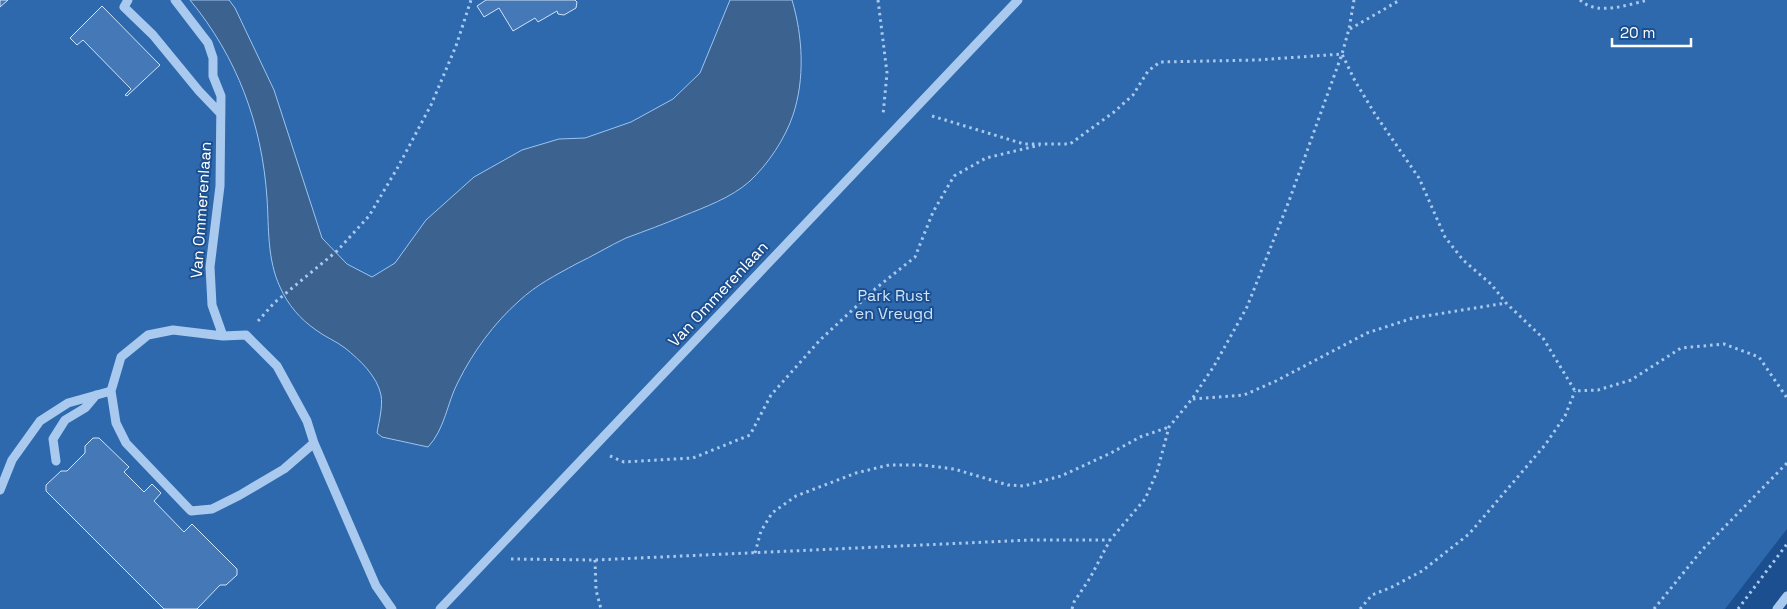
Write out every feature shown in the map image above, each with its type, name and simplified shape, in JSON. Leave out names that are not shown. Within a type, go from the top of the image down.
[{"type":"street","points":[[128,0],[124,7],[153,35],[199,92],[221,114]]},
{"type":"street","name":"Van Ommerenlaan","points":[[175,0],[208,43],[213,58],[213,76],[221,96],[220,186],[210,267],[212,305],[223,336]]},
{"type":"street","name":"Van Ommerenlaan","points":[[440,609],[1018,0]]},
{"type":"street","points":[[314,443],[284,469],[240,495],[212,509],[191,511],[126,443],[116,423],[111,391],[121,357],[148,335],[173,330],[223,336],[246,335],[278,366],[307,421],[314,443],[376,586],[392,609]]},
{"type":"street","points":[[1,484],[12,460],[40,421],[68,403],[111,391]]},
{"type":"street","points":[[56,461],[53,439],[66,420],[85,408],[96,395]]},
{"type":"street","points":[[1777,609],[1787,596]]},
{"type":"path","points":[[246,335],[274,302],[337,251],[369,216],[431,105],[456,46],[471,0]]},
{"type":"path","points":[[878,0],[887,73],[881,143]]},
{"type":"path","points":[[1072,609],[1074,602],[1090,578],[1110,540],[1145,500],[1157,472],[1169,427],[1192,399],[1214,366],[1246,306],[1289,200],[1342,54],[1354,0]]},
{"type":"path","points":[[1349,29],[1400,0]]},
{"type":"path","points":[[1580,0],[1587,7],[1607,8],[1648,0]]},
{"type":"path","points":[[914,109],[940,120],[976,128],[1024,144],[1070,144],[1114,112],[1133,95],[1148,71],[1160,62],[1257,60],[1342,54]]},
{"type":"path","points":[[1342,54],[1370,106],[1419,178],[1446,237],[1463,260],[1491,284],[1506,303],[1543,338],[1575,391]]},
{"type":"path","points":[[592,449],[624,462],[693,458],[750,435],[771,395],[820,340],[875,289],[915,257],[933,212],[954,176],[986,158],[1045,144]]},
{"type":"path","points":[[1192,399],[1244,395],[1276,381],[1368,333],[1413,318],[1506,303]]},
{"type":"path","points":[[1575,391],[1598,390],[1631,380],[1681,348],[1724,344],[1759,357],[1787,398]]},
{"type":"path","points":[[1360,609],[1372,595],[1422,572],[1469,534],[1545,445],[1565,416],[1575,391]]},
{"type":"path","points":[[754,553],[761,531],[772,513],[796,496],[856,473],[888,466],[922,465],[954,469],[1008,485],[1024,486],[1061,476],[1111,453],[1140,437],[1169,427]]},
{"type":"path","points":[[1654,609],[1702,550],[1787,464]]},
{"type":"path","points":[[488,558],[595,560],[1031,540],[1110,540]]},
{"type":"path","points":[[1738,609],[1787,544]]},
{"type":"path","points":[[595,560],[596,590],[601,609]]},
{"type":"green space","name":"Park Rust en Vreugd","points":[[0,0],[1787,0],[1787,529],[1725,609],[0,609]]},
{"type":"shaded area","points":[[190,0],[229,0],[235,8],[274,90],[322,238],[347,264],[372,277],[395,263],[426,220],[474,177],[522,150],[559,139],[585,138],[631,122],[673,99],[700,73],[730,0],[792,0],[796,14],[801,58],[797,101],[790,124],[781,142],[763,167],[743,187],[718,202],[626,238],[576,264],[539,285],[510,310],[485,338],[470,360],[454,390],[442,424],[428,447],[382,437],[377,433],[381,395],[372,375],[345,348],[305,321],[283,294],[273,266],[264,171],[253,118],[234,68],[207,22]]},
{"type":"building","points":[[0,0],[8,0],[0,7]]},
{"type":"building","points":[[486,0],[575,0],[577,2],[576,8],[564,15],[558,14],[557,11],[538,22],[535,18],[513,31],[499,8],[484,17],[477,6]]},
{"type":"building","points":[[102,6],[160,65],[127,96],[125,95],[131,89],[83,40],[77,45],[70,38]]},
{"type":"building","points":[[93,438],[99,438],[129,467],[124,472],[144,492],[152,484],[161,493],[154,501],[184,532],[192,524],[237,569],[237,575],[226,585],[220,585],[197,609],[164,609],[46,491],[46,485],[61,471],[67,471],[85,453],[85,446]]}]
